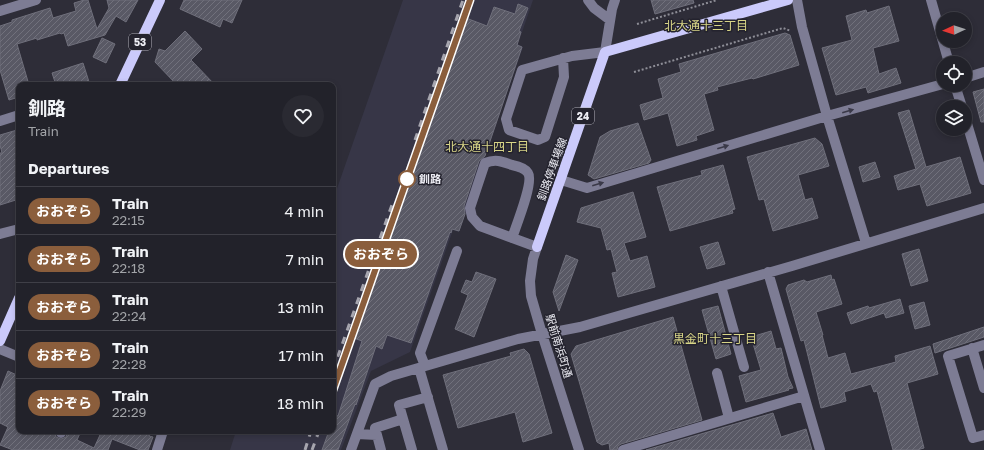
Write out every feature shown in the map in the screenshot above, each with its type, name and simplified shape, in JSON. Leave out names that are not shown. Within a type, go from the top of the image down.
[{"type":"main road","name":"53","points":[[121,82],[160,0]]},
{"type":"main road","points":[[605,52],[788,0]]},
{"type":"main road","name":"釧路停車場線","points":[[537,247],[605,52]]},
{"type":"main road","points":[[0,341],[16,305]]},
{"type":"street","points":[[0,11],[36,0]]},
{"type":"street","points":[[588,0],[594,8],[610,20]]},
{"type":"street","points":[[563,58],[564,77],[545,137],[538,140],[509,130],[506,119],[522,70],[563,58],[572,56],[605,52],[615,0]]},
{"type":"street","points":[[797,0],[802,27],[827,116],[866,243]]},
{"type":"street","points":[[931,0],[947,56]]},
{"type":"street","points":[[972,76],[984,72]]},
{"type":"street","points":[[561,180],[587,188],[827,116],[936,86]]},
{"type":"street","points":[[0,121],[16,116]]},
{"type":"street","points":[[971,136],[984,180]]},
{"type":"street","points":[[512,238],[530,183],[528,173],[524,169],[498,160],[492,160],[485,163],[470,208],[472,217],[480,226],[512,238],[537,247]]},
{"type":"street","points":[[352,450],[375,384],[390,376],[518,339],[572,329],[984,208]]},
{"type":"street","points":[[0,234],[16,230]]},
{"type":"street","name":"駅前南浜町通","points":[[537,247],[533,259],[530,281],[531,296],[579,450]]},
{"type":"street","points":[[443,450],[428,397],[420,353],[458,252]]},
{"type":"street","points":[[768,272],[820,450]]},
{"type":"street","points":[[721,286],[744,367]]},
{"type":"street","points":[[984,344],[948,356],[973,438],[984,435]]},
{"type":"street","points":[[972,348],[984,388]]},
{"type":"street","points":[[0,349],[16,356]]},
{"type":"street","points":[[717,373],[729,418]]},
{"type":"street","points":[[623,450],[804,396]]},
{"type":"street","points":[[412,450],[399,405],[428,397]]},
{"type":"street","points":[[381,450],[375,428],[403,419]]},
{"type":"street","points":[[157,450],[162,434]]},
{"type":"street","points":[[357,434],[377,435]]},
{"type":"path","points":[[637,24],[717,0]]},
{"type":"path","points":[[634,72],[783,28],[791,31]]},
{"type":"shaded area","points":[[403,0],[533,0],[518,44],[523,47],[459,232],[453,230],[410,352],[371,371],[341,450],[230,450],[235,434],[336,434],[336,191]]},
{"type":"building","points":[[88,0],[97,29],[109,8],[107,0],[138,0],[126,22],[116,16],[105,35],[68,46],[64,33],[37,40],[37,38],[17,44],[28,82],[16,82],[16,98],[9,100],[0,70],[0,26],[12,22],[12,20],[50,8],[53,18],[76,11],[74,3]]},
{"type":"building","points":[[184,0],[242,0],[232,23],[223,19],[220,27],[180,9]]},
{"type":"building","points":[[651,0],[693,0],[694,3],[655,14]]},
{"type":"building","points":[[518,4],[528,8],[519,31],[521,32],[517,45],[522,47],[485,156],[479,161],[464,206],[465,214],[459,231],[452,229],[451,233],[450,232],[411,343],[387,335],[382,349],[376,346],[356,405],[355,404],[338,450],[322,450],[328,434],[336,434],[336,415],[338,416],[362,341],[354,338],[466,18],[487,26],[494,7],[515,14]]},
{"type":"building","points":[[889,6],[899,41],[873,48],[879,74],[896,68],[901,83],[868,93],[866,87],[836,95],[822,48],[852,40],[846,16],[866,10],[867,13]]},
{"type":"building","points":[[185,31],[202,49],[191,60],[212,82],[174,82],[155,62],[159,49],[165,51]]},
{"type":"building","points":[[785,33],[790,35],[799,65],[753,79],[717,87],[718,90],[704,94],[714,130],[696,136],[697,140],[677,146],[668,113],[644,120],[640,105],[663,98],[658,79],[681,72],[679,64]]},
{"type":"building","points":[[102,38],[115,44],[106,63],[93,57]]},
{"type":"building","points":[[83,63],[89,82],[55,82],[52,73]]},
{"type":"building","points":[[984,89],[984,122],[981,122],[973,92]]},
{"type":"building","points":[[909,110],[926,167],[960,157],[971,193],[927,206],[920,184],[898,190],[894,176],[916,169],[898,113]]},
{"type":"building","points":[[638,123],[651,160],[649,163],[594,179],[588,175],[600,137],[610,131]]},
{"type":"building","points":[[16,130],[16,200],[0,205],[0,153],[2,153],[0,135]]},
{"type":"building","points":[[815,138],[822,144],[829,166],[798,175],[805,200],[812,198],[818,218],[773,231],[764,199],[759,200],[747,157]]},
{"type":"building","points":[[875,162],[880,177],[863,182],[859,167]]},
{"type":"building","points":[[723,165],[735,209],[732,210],[733,213],[670,231],[657,187],[702,175],[701,171]]},
{"type":"building","points":[[633,192],[646,237],[624,243],[630,261],[647,256],[655,287],[618,297],[612,273],[617,272],[611,249],[607,250],[601,228],[577,222],[581,208]]},
{"type":"building","points":[[718,242],[725,264],[707,269],[700,247]]},
{"type":"building","points":[[919,249],[928,281],[911,286],[902,254]]},
{"type":"building","points":[[566,255],[578,260],[559,311],[553,292]]},
{"type":"building","points":[[476,272],[496,279],[474,337],[455,329],[468,295],[461,292],[466,280],[472,282]]},
{"type":"building","points":[[831,275],[832,280],[834,279],[842,304],[816,312],[828,358],[845,353],[851,374],[896,362],[895,356],[930,346],[938,374],[907,383],[924,448],[917,450],[893,450],[877,391],[874,392],[871,384],[844,392],[846,401],[821,408],[804,340],[801,341],[786,289],[788,285],[804,280],[807,282]]},
{"type":"building","points":[[900,299],[904,313],[886,318],[884,313],[851,324],[847,313],[868,306],[869,308]]},
{"type":"building","points":[[924,302],[930,325],[915,329],[909,306]]},
{"type":"building","points":[[718,306],[731,354],[716,359],[702,310]]},
{"type":"building","points":[[673,317],[702,420],[621,444],[618,446],[617,450],[610,450],[609,443],[602,445],[597,442],[571,354],[576,346]]},
{"type":"building","points":[[984,327],[984,337],[935,353],[933,344]]},
{"type":"building","points":[[771,331],[776,349],[781,348],[788,377],[793,388],[746,402],[739,376],[761,370],[751,337]]},
{"type":"building","points":[[524,349],[529,354],[552,433],[523,442],[515,412],[458,428],[443,375],[511,356],[510,353]]},
{"type":"building","points":[[8,371],[16,375],[16,434],[55,434],[56,437],[61,439],[66,437],[67,434],[80,434],[77,440],[94,448],[100,435],[98,434],[150,434],[149,436],[153,437],[148,450],[140,450],[112,439],[108,450],[13,450],[0,445],[8,427],[0,423],[0,391]]},
{"type":"building","points":[[773,413],[781,437],[806,429],[812,450],[646,450]]},
{"type":"railway","points":[[415,140],[463,0]]},
{"type":"railway","points":[[336,381],[470,0]]},
{"type":"railway","points":[[336,362],[393,202]]},
{"type":"railway","points":[[305,450],[310,434]]},
{"type":"railway","points":[[312,450],[318,434]]},
{"type":"train","name":"おおぞら","points":[[336,381],[470,0]]},
{"type":"place","name":"釧路","points":[[407,179]]},
{"type":"district","name":"北大通十三丁目","points":[[706,26]]},
{"type":"district","name":"北大通十四丁目","points":[[487,147]]},
{"type":"district","name":"黒金町十三丁目","points":[[715,339]]}]
